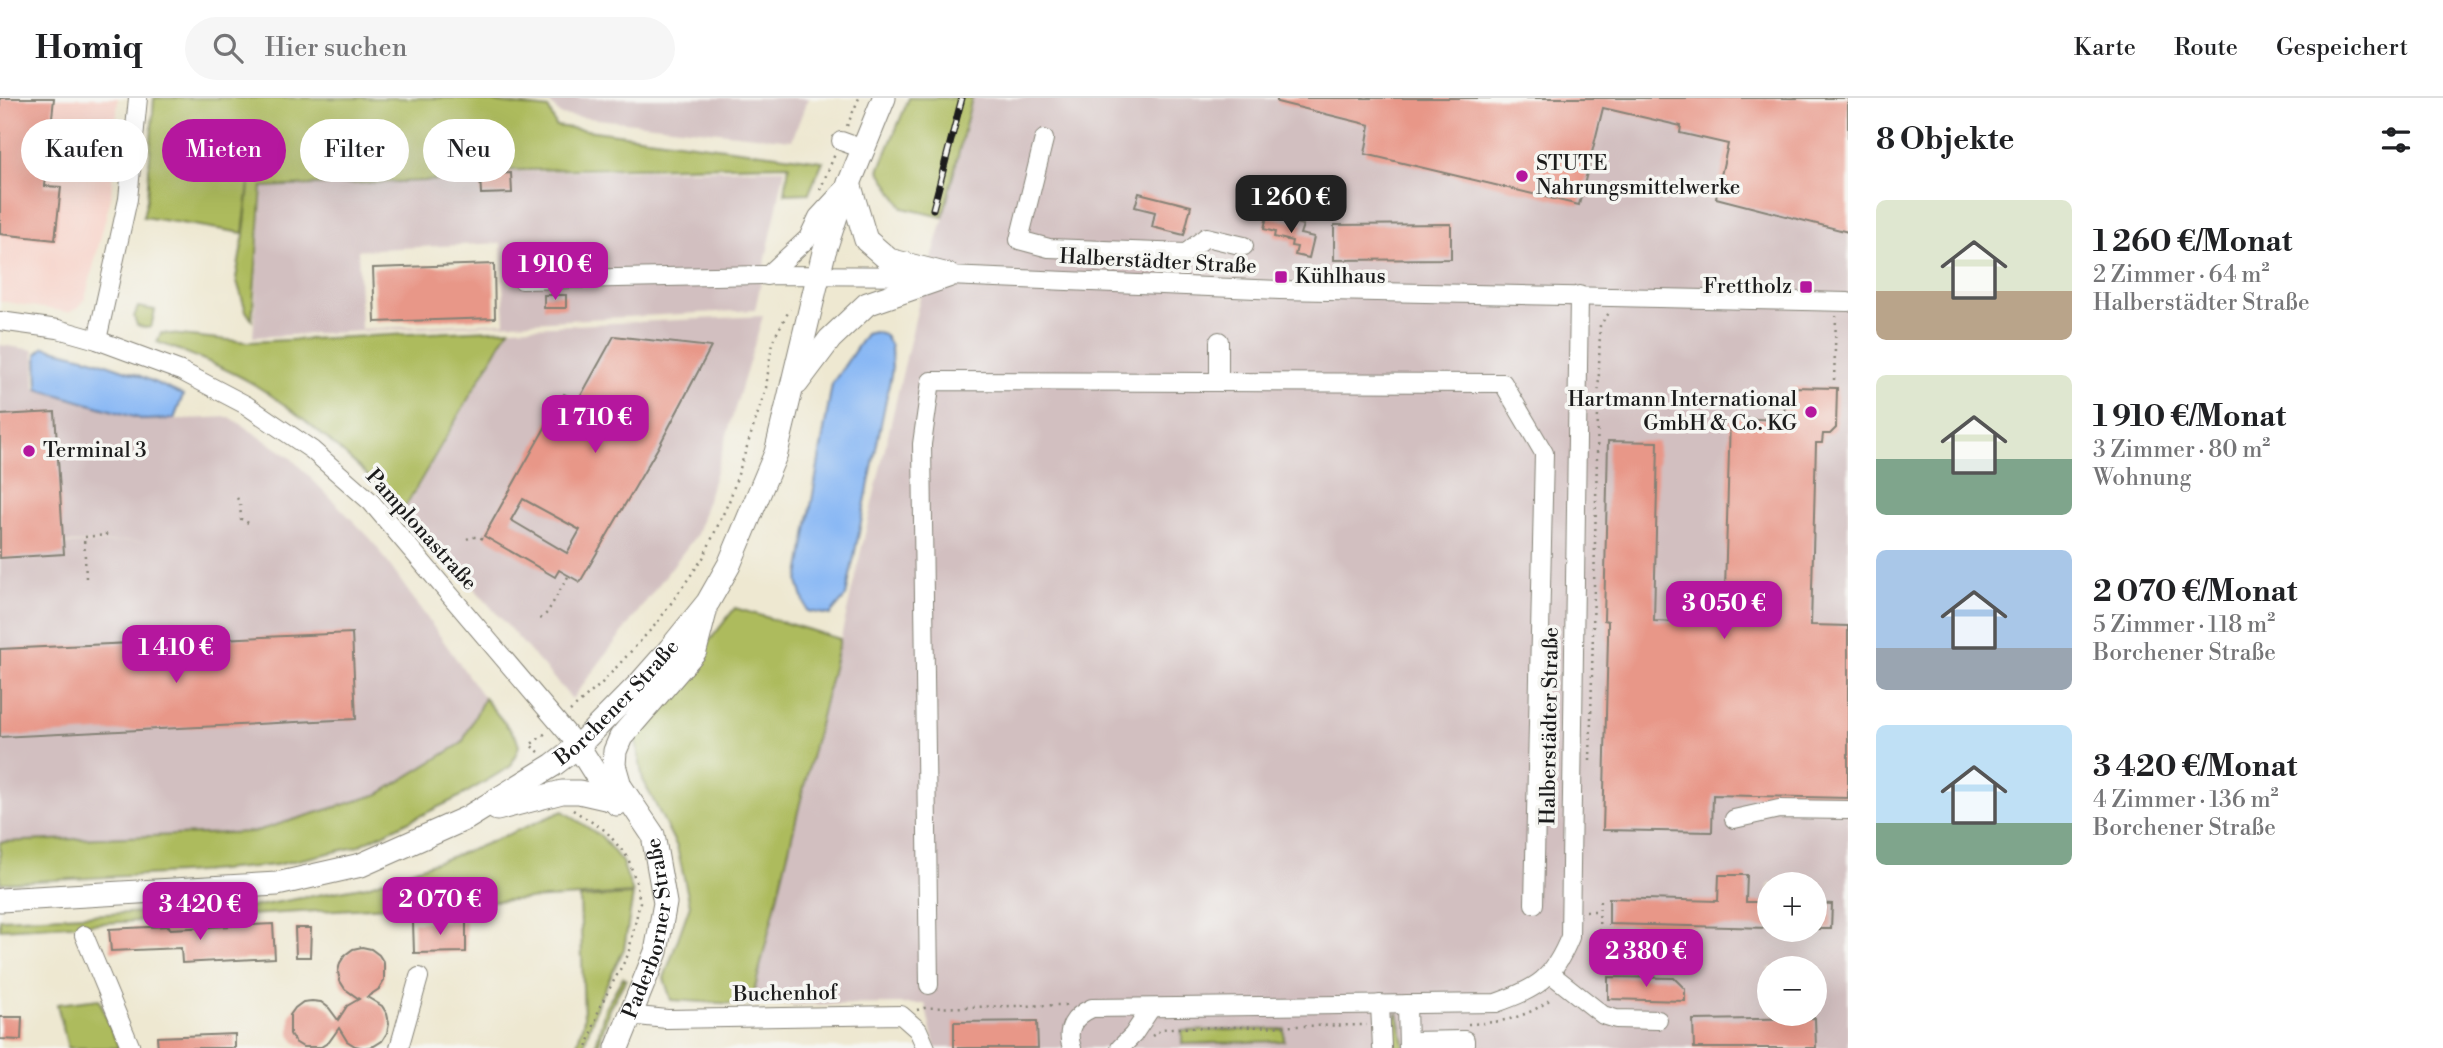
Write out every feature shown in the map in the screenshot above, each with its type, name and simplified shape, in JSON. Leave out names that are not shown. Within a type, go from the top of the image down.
[{"type":"main road","name":"Borchener Straße","points":[[0,900],[277,884],[361,865],[467,818],[553,765],[578,746],[640,683],[708,602],[729,565],[776,453],[791,391],[809,276],[884,98]]},
{"type":"main road","points":[[849,183],[866,240],[889,260],[948,276]]},
{"type":"main road","points":[[791,391],[830,339],[867,304],[948,276]]},
{"type":"main road","points":[[656,855],[653,835],[620,786],[614,765],[615,751],[621,737],[695,651],[708,602]]},
{"type":"main road","name":"Paderborner Straße","points":[[578,746],[605,789],[656,855],[665,903],[656,953],[628,1015],[617,1048]]},
{"type":"main road","points":[[467,818],[541,796],[571,792],[614,800]]},
{"type":"street","points":[[97,340],[128,199],[138,98]]},
{"type":"street","points":[[1044,139],[1019,240],[1049,248],[1138,253],[1186,253],[1206,237],[1244,246]]},
{"type":"street","points":[[841,141],[863,149]]},
{"type":"street","points":[[767,276],[808,238],[818,217],[849,183]]},
{"type":"street","name":"Halberstädter Straße","points":[[522,280],[948,276],[1280,290],[1842,302]]},
{"type":"street","name":"Halberstädter Straße","points":[[1072,1048],[1069,1040],[1072,1023],[1091,1008],[1496,1003],[1528,991],[1551,974],[1570,937],[1579,295]]},
{"type":"street","name":"Pamplonastraße","points":[[0,321],[58,329],[97,340],[181,371],[254,410],[312,450],[370,502],[578,746]]},
{"type":"street","points":[[1219,341],[1219,380]]},
{"type":"street","points":[[929,985],[922,444],[931,381],[1503,383],[1544,453],[1534,904]]},
{"type":"street","points":[[1734,819],[1779,810],[1848,810]]},
{"type":"street","points":[[84,935],[131,1048]]},
{"type":"street","points":[[1551,974],[1603,1015],[1616,1019],[1658,1020]]},
{"type":"street","points":[[399,1048],[419,977]]},
{"type":"street","points":[[1380,1004],[1381,1048]]},
{"type":"street","points":[[1407,1004],[1408,1044],[1465,1040],[1465,1048]]},
{"type":"street","points":[[1120,1048],[1133,1035],[1151,1008]]},
{"type":"street","name":"Buchenhof","points":[[628,1015],[667,1019],[901,1015]]},
{"type":"street","points":[[901,1015],[918,1030],[926,1048]]},
{"type":"path","points":[[818,193],[859,98]]},
{"type":"path","points":[[553,765],[530,745],[601,684],[657,623],[702,558],[739,475],[766,388],[772,342],[809,276]]},
{"type":"path","points":[[1590,768],[1600,325],[1606,315],[1620,308],[1620,296]]},
{"type":"path","points":[[1834,380],[1842,302]]},
{"type":"path","points":[[237,498],[242,519],[252,524]]},
{"type":"path","points":[[86,578],[84,537],[106,535],[106,528]]},
{"type":"path","points":[[467,539],[480,537],[485,540]]},
{"type":"path","points":[[540,619],[569,575]]},
{"type":"path","points":[[571,792],[572,810],[607,831],[628,858],[640,902],[628,955],[600,1006],[587,1048]]},
{"type":"path","points":[[1599,932],[1600,896]]},
{"type":"path","points":[[1586,900],[1586,922]]},
{"type":"path","points":[[1588,911],[1600,911]]},
{"type":"path","points":[[901,1015],[924,1008],[1059,1005]]},
{"type":"shaded area","points":[[0,98],[118,98],[117,119],[21,119],[21,182],[112,182],[111,197],[85,299],[78,308],[68,312],[0,301]]},
{"type":"shaded area","points":[[546,98],[808,98],[792,140],[560,115]]},
{"type":"shaded area","points":[[973,98],[1848,98],[1848,1048],[935,1048],[925,1004],[751,1005],[919,302],[944,217]]},
{"type":"shaded area","points":[[785,169],[755,310],[253,337],[263,188],[425,182],[515,182],[515,172]],"holes":[[[501,243],[505,322],[361,329],[358,250]]]},
{"type":"shaded area","points":[[763,316],[697,534],[572,699],[405,510],[511,328]]},
{"type":"shaded area","points":[[0,345],[34,350],[35,389],[144,421],[230,417],[290,457],[371,539],[484,698],[462,743],[379,794],[253,831],[0,842],[0,547],[147,541],[0,545]]},
{"type":"green space","points":[[154,98],[462,98],[549,109],[556,126],[823,161],[809,193],[785,194],[789,165],[515,170],[515,119],[423,119],[423,181],[409,182],[409,119],[300,119],[300,182],[398,182],[262,187],[252,320],[246,311],[236,278],[244,234],[249,182],[286,182],[286,119],[162,119],[162,182],[249,182],[243,233],[143,217],[147,199]]},
{"type":"green space","points":[[909,98],[972,98],[943,217],[903,208],[879,170]]},
{"type":"green space","points":[[138,307],[155,310],[151,327],[137,325],[134,317]]},
{"type":"green space","points":[[509,329],[404,509],[332,443],[275,398],[232,372],[157,342],[161,333],[248,342]]},
{"type":"green space","points":[[735,608],[840,639],[751,1005],[671,1000],[664,978],[690,905],[677,847],[643,780],[635,737]]},
{"type":"green space","points":[[484,698],[516,737],[519,746],[511,766],[459,797],[356,847],[276,865],[0,883],[0,842],[253,832],[379,794],[462,743]]},
{"type":"green space","points":[[563,811],[602,837],[622,862],[633,893],[0,929],[0,919],[252,907],[367,886],[476,848]]},
{"type":"green space","points":[[633,895],[624,949],[598,1002],[583,1048],[576,1048],[584,1019],[580,898]]},
{"type":"green space","points":[[623,977],[626,979],[609,1009],[598,1048],[595,1048],[605,1008]]},
{"type":"green space","points":[[99,999],[119,1048],[68,1048],[57,1004]]},
{"type":"green space","points":[[1398,1013],[1405,1048],[1393,1048],[1392,1022]]},
{"type":"green space","points":[[1284,1029],[1284,1041],[1182,1044],[1182,1031]]},
{"type":"water","points":[[874,332],[885,335],[891,346],[892,370],[846,596],[830,615],[807,611],[798,582],[832,384],[866,334]]},
{"type":"water","points":[[44,347],[92,359],[183,395],[174,419],[144,420],[38,389],[37,354]]},
{"type":"building","points":[[0,98],[54,98],[52,119],[21,119],[21,182],[45,182],[45,186],[61,187],[55,240],[0,234]]},
{"type":"building","name":"STUTE Nahrungsmittelwerke","points":[[1277,98],[1848,98],[1848,232],[1716,198],[1728,144],[1680,133],[1681,126],[1603,108],[1579,205],[1365,154],[1370,125],[1277,102]]},
{"type":"building","points":[[480,182],[511,182],[512,193],[481,194]]},
{"type":"building","points":[[1139,193],[1191,206],[1184,235],[1152,227],[1155,212],[1135,207]]},
{"type":"building","points":[[1267,216],[1303,225],[1300,234],[1314,237],[1309,258],[1295,255],[1297,247],[1291,246],[1292,241],[1274,237],[1275,232],[1264,229]]},
{"type":"building","points":[[1451,224],[1451,259],[1334,260],[1334,225]]},
{"type":"building","points":[[494,264],[495,318],[375,322],[373,268]]},
{"type":"building","points":[[544,295],[566,295],[566,308],[544,308]]},
{"type":"building","points":[[614,336],[711,347],[659,446],[580,582],[559,570],[555,577],[484,536],[564,394],[578,401]],"holes":[[[523,499],[580,530],[567,553],[511,520]]]},
{"type":"building","points":[[1791,387],[1837,388],[1836,428],[1830,434],[1823,434],[1822,443],[1816,443],[1811,625],[1848,626],[1848,798],[1713,795],[1712,832],[1603,830],[1608,638],[1608,621],[1604,620],[1608,441],[1658,442],[1654,621],[1724,624],[1730,418],[1784,420],[1785,393]]},
{"type":"building","name":"Terminal 3","points":[[55,412],[64,554],[0,558],[0,415]]},
{"type":"building","points":[[352,633],[356,719],[0,737],[0,649]]},
{"type":"building","points":[[1719,875],[1747,875],[1746,902],[1757,902],[1757,928],[1609,924],[1609,898],[1718,901]]},
{"type":"building","points":[[1827,904],[1832,904],[1831,929],[1827,929]]},
{"type":"building","points":[[466,921],[466,952],[414,953],[413,922]]},
{"type":"building","points":[[273,924],[275,958],[182,963],[181,948],[111,951],[109,929]]},
{"type":"building","points":[[295,928],[311,928],[310,957],[296,957]]},
{"type":"building","points":[[362,947],[371,949],[384,963],[384,981],[379,989],[367,997],[382,1006],[387,1014],[389,1023],[382,1041],[364,1048],[355,1046],[347,1041],[339,1028],[329,1042],[321,1047],[303,1047],[295,1042],[290,1034],[290,1015],[303,1002],[321,1002],[338,1020],[347,1006],[359,999],[345,989],[338,972],[345,955]]},
{"type":"building","points":[[1608,977],[1674,978],[1685,989],[1685,1001],[1608,999]]},
{"type":"building","points":[[0,1017],[22,1017],[21,1040],[0,1039]]},
{"type":"building","points":[[1757,1019],[1757,1026],[1815,1026],[1816,1048],[1694,1048],[1693,1020]]},
{"type":"building","points":[[1037,1021],[1038,1048],[954,1048],[954,1022]]},
{"type":"building","points":[[235,1034],[235,1048],[158,1048],[157,1037]]},
{"type":"railway","points":[[933,209],[962,98]]},
{"type":"place","name":"STUTE Nahrungsmittelwerke","points":[[1522,176]]},
{"type":"place","name":"Kühlhaus","points":[[1281,277]]},
{"type":"place","name":"Frettholz","points":[[1806,287]]},
{"type":"place","name":"Hartmann International GmbH & Co. KG","points":[[1811,412]]},
{"type":"place","name":"Terminal 3","points":[[29,451]]}]
